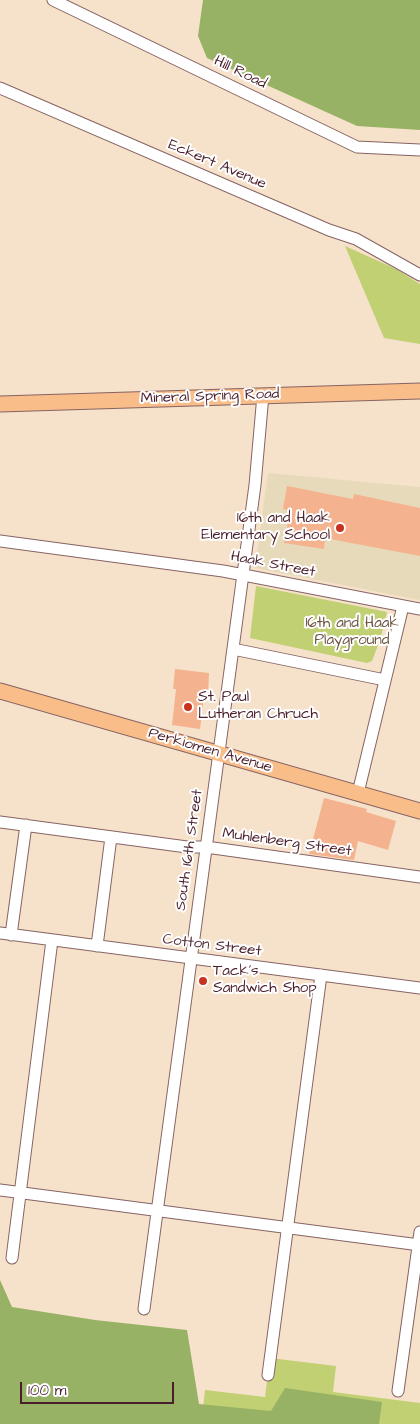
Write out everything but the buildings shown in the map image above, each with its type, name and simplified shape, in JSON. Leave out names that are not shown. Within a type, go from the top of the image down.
[{"type":"main road","name":"Mineral Spring Road","points":[[0,404],[420,391]]},
{"type":"main road","name":"Perkiomen Avenue","points":[[0,691],[420,811]]},
{"type":"street","name":"Hill Road","points":[[53,0],[357,147],[420,150]]},
{"type":"street","name":"Eckert Avenue","points":[[0,88],[329,230],[356,239],[420,276]]},
{"type":"street","name":"South 16th Street","points":[[144,1310],[255,485],[263,395]]},
{"type":"street","name":"Haak Street","points":[[0,542],[243,575],[420,609]]},
{"type":"street","points":[[358,793],[403,606]]},
{"type":"street","points":[[233,649],[385,680]]},
{"type":"street","name":"Muhlenberg Street","points":[[0,822],[188,847],[206,847],[420,877]]},
{"type":"street","points":[[6,934],[26,825]]},
{"type":"street","points":[[97,946],[110,837]]},
{"type":"street","name":"Cotton Street","points":[[6,934],[420,988]]},
{"type":"street","points":[[12,1258],[52,940]]},
{"type":"street","points":[[268,1375],[320,975]]},
{"type":"street","points":[[0,1190],[419,1245]]},
{"type":"street","points":[[398,1391],[420,1232]]},
{"type":"shaded area","name":"16th and Haak Elementary School","points":[[268,473],[420,487],[420,600],[255,568]]},
{"type":"green space","points":[[203,0],[420,0],[420,130],[357,126],[207,58],[198,36]]},
{"type":"green space","points":[[345,246],[396,269],[420,284],[420,344],[384,338]]},
{"type":"green space","name":"16th and Haak Playground","points":[[256,586],[387,612],[380,640],[372,661],[367,663],[250,638]]},
{"type":"green space","points":[[0,1280],[12,1307],[95,1320],[187,1330],[199,1404],[271,1411],[285,1388],[382,1402],[379,1424],[0,1424]]},
{"type":"green space","points":[[0,1349],[202,1418],[205,1390],[265,1397],[270,1358],[336,1366],[333,1392],[420,1403],[420,1424],[0,1424]]},
{"type":"place","name":"16th and Haak Elementary School","points":[[340,528]]},
{"type":"place","name":"St. Paul Lutheran Chruch","points":[[188,707]]},
{"type":"place","name":"Tack's Sandwich Shop","points":[[203,981]]}]
